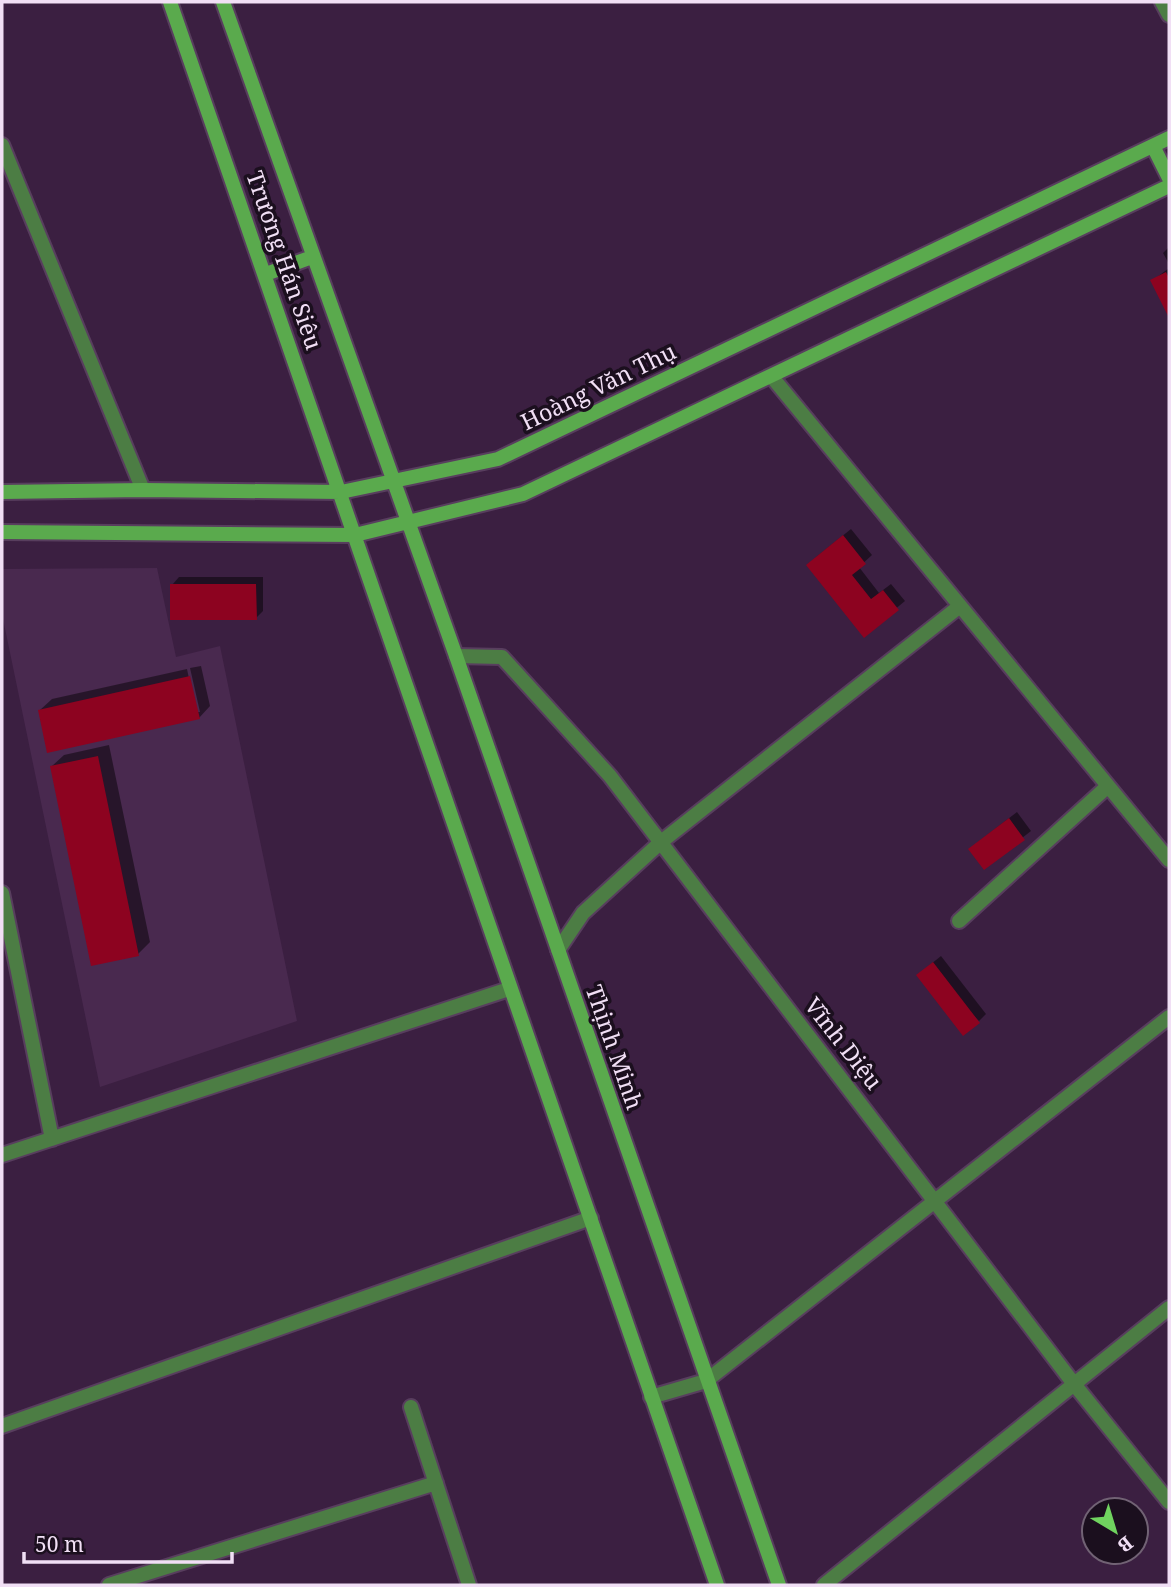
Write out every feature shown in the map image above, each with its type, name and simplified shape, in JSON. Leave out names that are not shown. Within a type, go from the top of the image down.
[{"type":"main road","name":"Trương Hán Siêu","points":[[170,2],[355,535]]},
{"type":"main road","name":"Trương Hán Siêu","points":[[223,2],[409,524]]},
{"type":"main road","name":"Hoàng Văn Thụ","points":[[2,492],[143,489],[341,492],[498,459],[1169,138]]},
{"type":"main road","points":[[1153,146],[1169,178]]},
{"type":"main road","points":[[2,532],[355,535],[409,524],[523,494],[1169,186]]},
{"type":"main road","points":[[265,274],[312,257]]},
{"type":"main road","name":"Thịnh Minh","points":[[409,524],[779,1585]]},
{"type":"main road","points":[[355,535],[509,989],[717,1585]]},
{"type":"street","points":[[1162,2],[1169,15]]},
{"type":"street","points":[[2,145],[143,489]]},
{"type":"street","points":[[772,377],[1169,860]]},
{"type":"street","points":[[558,950],[583,913],[661,842],[960,606]]},
{"type":"street","name":"Vĩnh Diệu","points":[[456,656],[502,657],[610,776],[1074,1384],[1169,1502]]},
{"type":"street","points":[[959,921],[1108,786]]},
{"type":"street","points":[[2,893],[52,1139]]},
{"type":"street","points":[[2,1155],[509,989]]},
{"type":"street","points":[[651,1397],[706,1381],[1169,1017]]},
{"type":"street","points":[[2,1426],[591,1218]]},
{"type":"street","points":[[824,1585],[1169,1308]]},
{"type":"street","points":[[411,1407],[469,1585]]},
{"type":"street","points":[[109,1585],[436,1483]]},
{"type":"shaded area","points":[[157,568],[176,657],[220,646],[297,1021],[100,1087],[2,614],[2,569]]},
{"type":"building","points":[[1166,272],[1169,278],[1169,318],[1150,280]]},
{"type":"building","points":[[843,535],[866,564],[852,575],[871,599],[883,590],[899,610],[864,638],[806,565]]},
{"type":"building","points":[[170,584],[256,584],[257,620],[170,620]]},
{"type":"building","points":[[190,676],[200,719],[47,753],[38,710]]},
{"type":"building","points":[[98,756],[139,956],[91,966],[50,766]]},
{"type":"building","points":[[1009,818],[1025,840],[984,870],[968,849]]},
{"type":"building","points":[[933,962],[980,1023],[963,1036],[916,975]]}]
